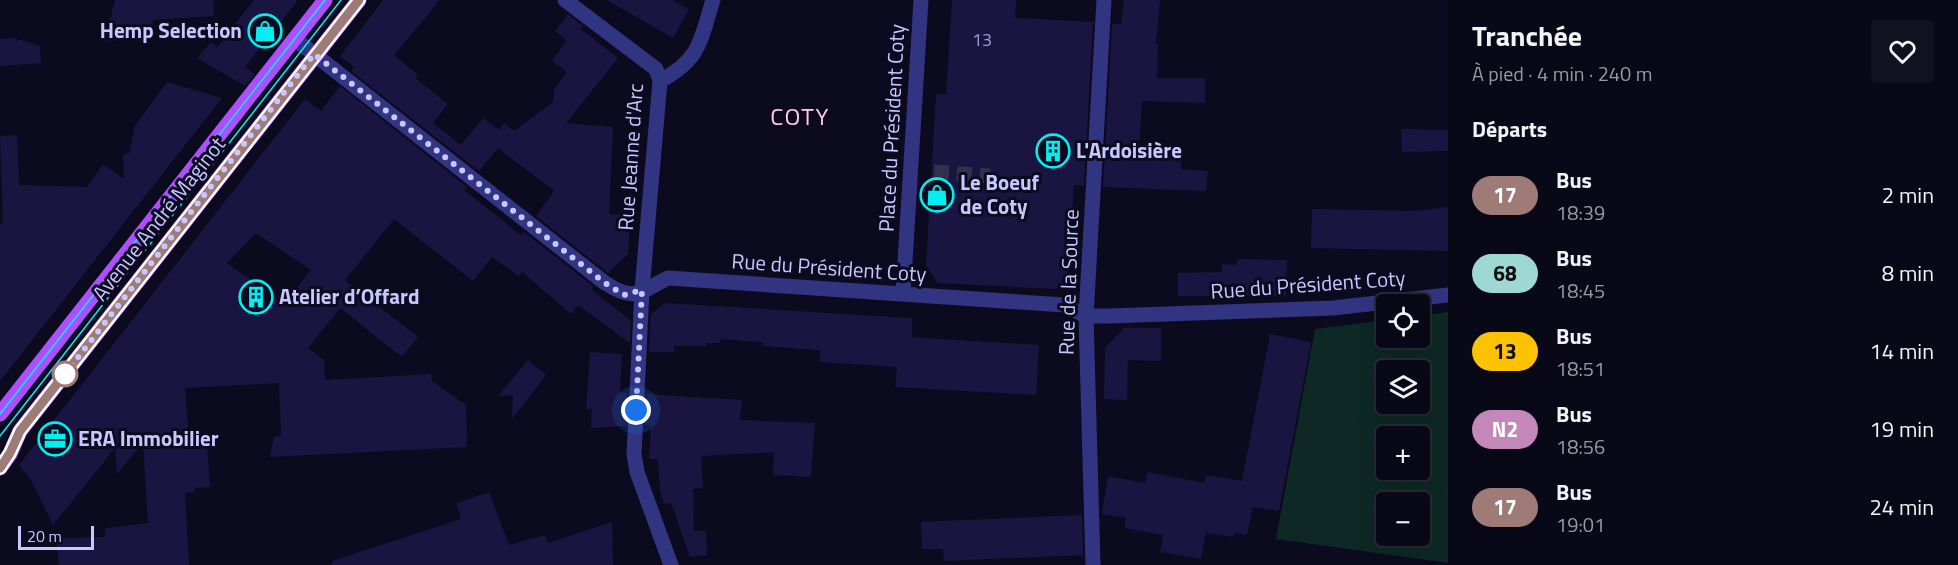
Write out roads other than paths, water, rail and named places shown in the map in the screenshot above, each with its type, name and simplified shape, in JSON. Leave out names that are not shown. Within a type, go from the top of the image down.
[{"type":"main road","name":"Avenue André Maginot","points":[[0,414],[325,0]]},
{"type":"main road","name":"Avenue André Maginot","points":[[0,468],[20,431],[314,54],[359,0]]},
{"type":"street","name":"Rue Jeanne d'Arc","points":[[565,0],[656,69],[660,81],[642,290],[634,454],[637,472],[670,565]]},
{"type":"street","points":[[660,81],[673,74],[695,54],[703,37],[713,0]]},
{"type":"street","name":"Place du Président Coty","points":[[903,294],[921,0]]},
{"type":"street","name":"Rue de la Source","points":[[1093,565],[1086,316],[1104,0]]},
{"type":"street","name":"Rue du Président Coty","points":[[295,39],[605,283],[624,295],[642,290],[668,278],[1064,304],[1086,316],[1333,308],[1448,295]]},
{"type":"tunnel","points":[[934,172],[990,176]]},
{"type":"tram line","points":[[0,414],[325,0]]},
{"type":"tram line","points":[[0,436],[341,0]]},
{"type":"place","name":"Hemp Selection","points":[[265,31]]},
{"type":"place","name":"L'Ardoisière","points":[[1053,151]]},
{"type":"place","name":"Le Boeuf de Coty","points":[[937,195]]},
{"type":"place","name":"Atelier d’Offard","points":[[256,297]]},
{"type":"place","name":"ERA Immobilier","points":[[55,439]]},
{"type":"district","name":"COTY","points":[[800,117]]}]
